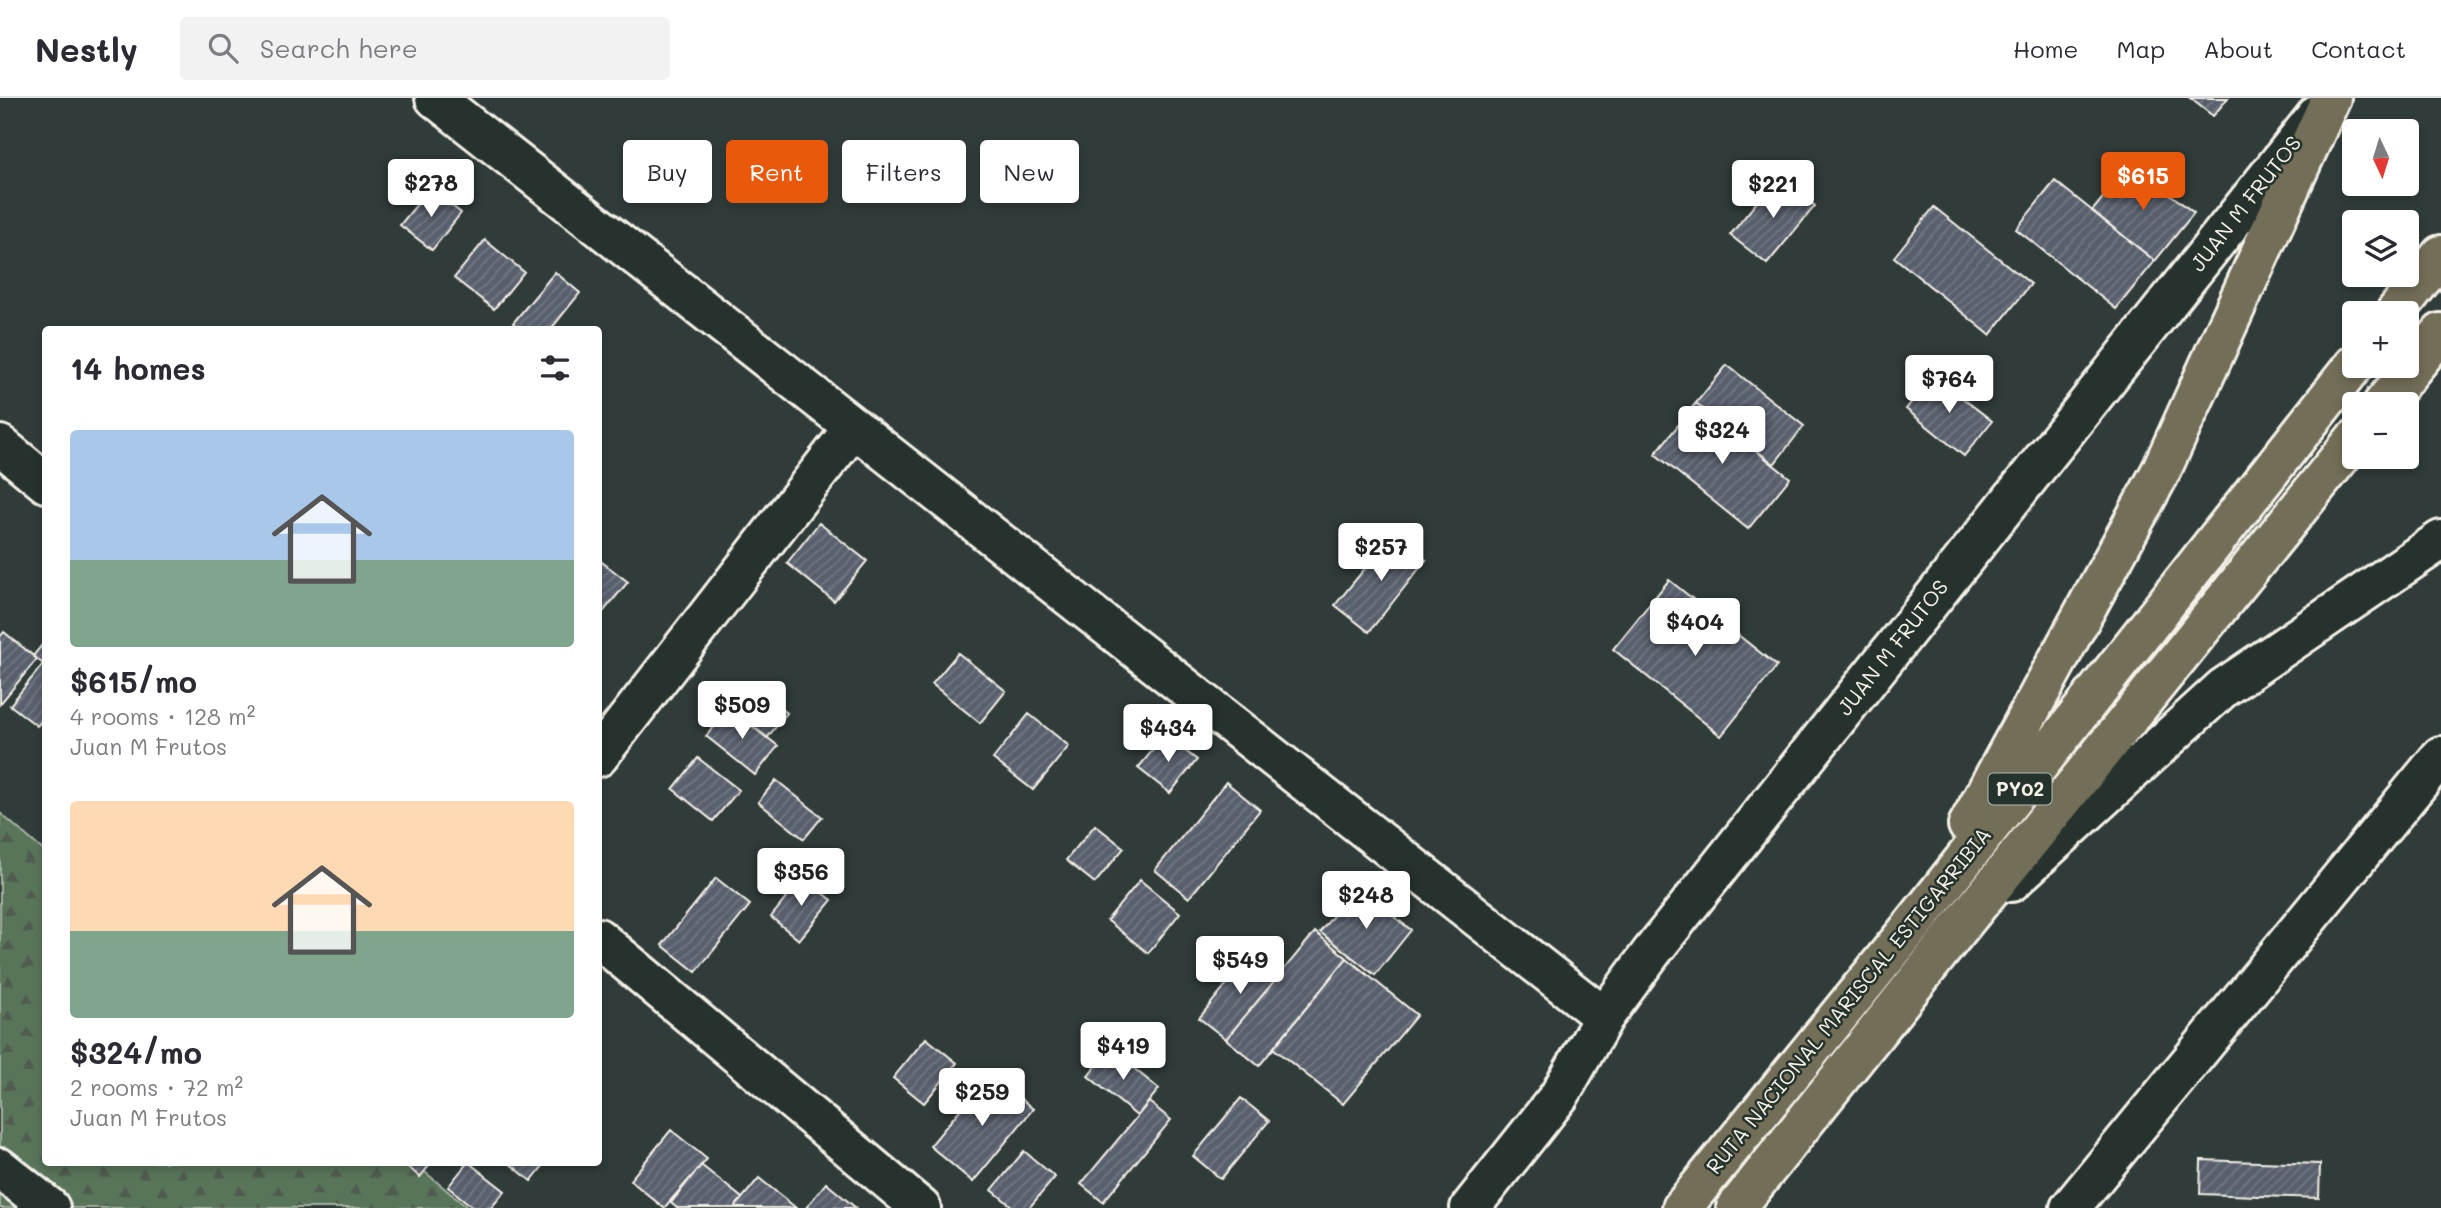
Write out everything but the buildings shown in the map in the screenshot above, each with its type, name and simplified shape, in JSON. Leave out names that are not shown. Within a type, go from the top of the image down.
[{"type":"highway","points":[[1915,922],[2161,471],[2330,98]]},
{"type":"highway","points":[[2405,301],[2441,255]]},
{"type":"highway","points":[[2393,392],[2441,333]]},
{"type":"highway","name":"RUTA NACIONAL MARISCAL ESTIGARRIBIA","points":[[1682,1208],[1915,922],[2344,378]]},
{"type":"highway","name":"RUTA NACIONAL MARISCAL ESTIGARRIBIA","points":[[1736,1208],[2342,455]]},
{"type":"street","points":[[435,98],[1604,1017]]},
{"type":"street","name":"JUAN M FRUTOS","points":[[1470,1208],[1559,1096],[1604,1017],[1651,953],[2330,98]]},
{"type":"street","points":[[602,752],[854,427]]},
{"type":"street","points":[[0,445],[42,479]]},
{"type":"street","points":[[1951,938],[2223,688],[2441,540]]},
{"type":"street","points":[[2070,1208],[2441,756]]},
{"type":"street","points":[[602,941],[921,1208]]},
{"type":"street","points":[[0,1168],[50,1208]]},
{"type":"green space","points":[[0,813],[42,849],[42,1166],[418,1166],[468,1208],[0,1208]]}]
